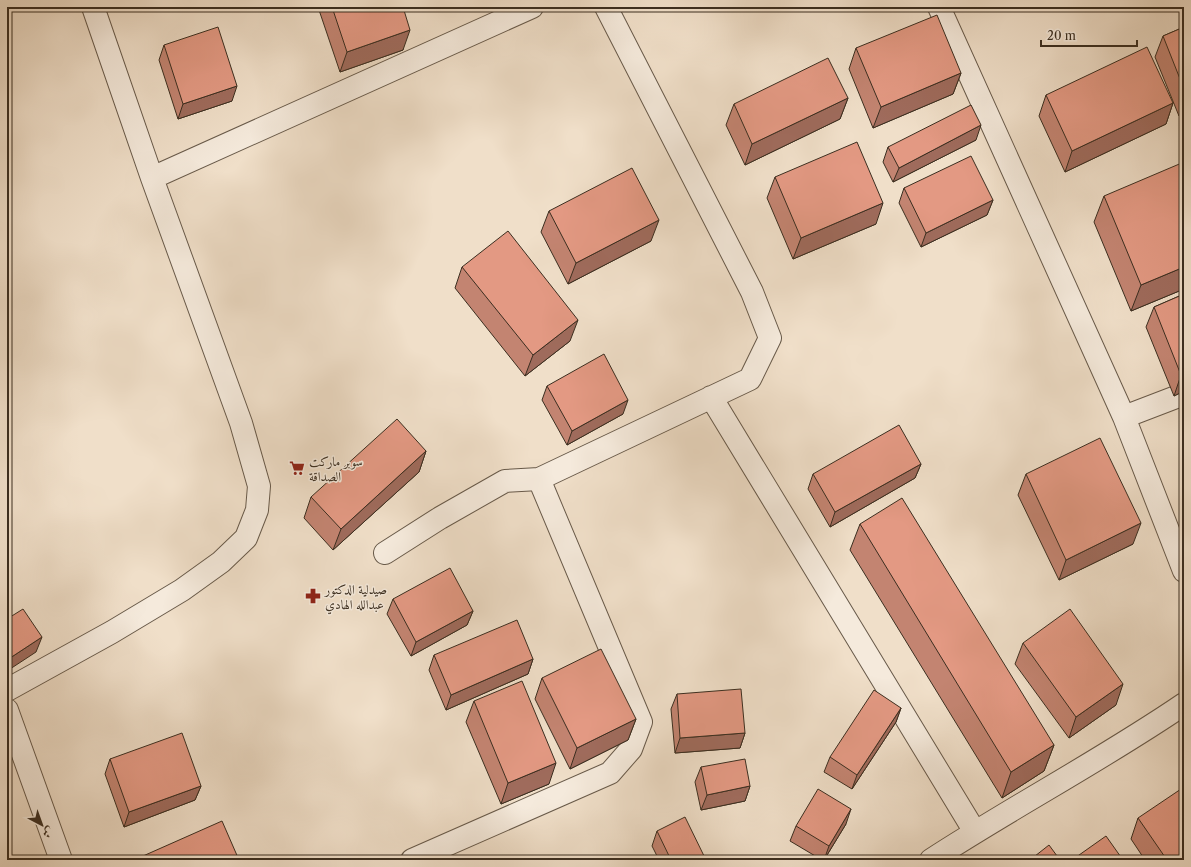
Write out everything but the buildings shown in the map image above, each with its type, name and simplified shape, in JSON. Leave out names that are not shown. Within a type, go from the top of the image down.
[{"type":"street","points":[[7,690],[112,632],[182,590],[220,562],[246,538],[257,510],[259,486],[241,423],[152,178],[93,7]]},
{"type":"street","points":[[152,178],[532,7]]},
{"type":"street","points":[[385,553],[440,518],[505,481],[539,479],[750,379],[770,338],[752,292],[606,7]]},
{"type":"street","points":[[939,7],[1124,417],[1184,571]]},
{"type":"street","points":[[1124,417],[1184,394]]},
{"type":"street","points":[[711,397],[975,832]]},
{"type":"street","points":[[412,860],[610,773],[631,749],[641,722],[539,479]]},
{"type":"street","points":[[931,860],[1146,730],[1184,704]]},
{"type":"street","points":[[7,710],[61,860]]},
{"type":"place","name":"سوبر ماركت الصداقة","points":[[297,468]]},
{"type":"place","name":"صيدلية الدكتور عبدالله الهادي","points":[[313,596]]}]
